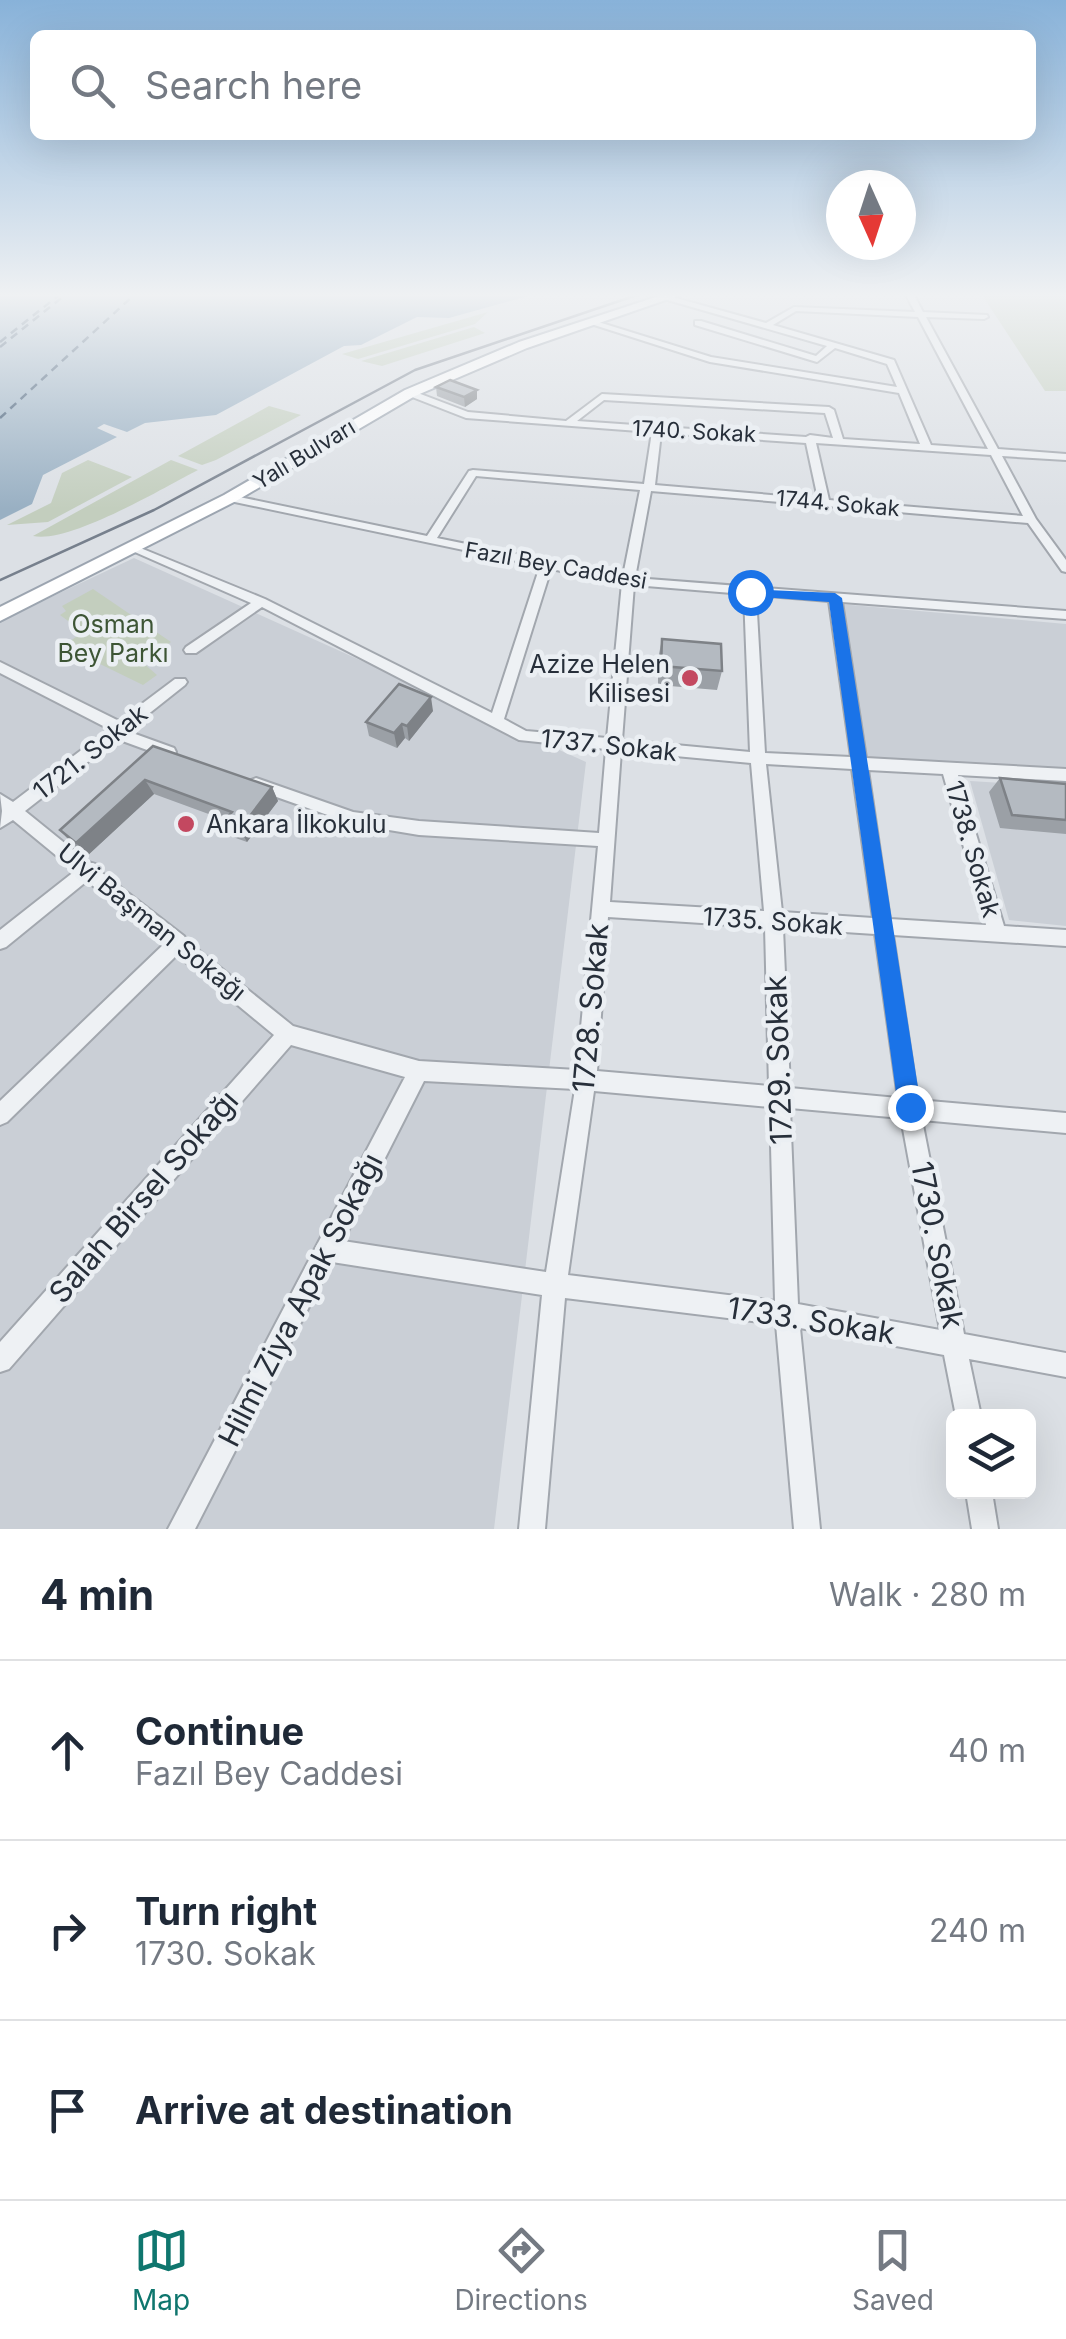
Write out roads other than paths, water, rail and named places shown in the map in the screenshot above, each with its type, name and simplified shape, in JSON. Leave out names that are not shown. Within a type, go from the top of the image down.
[{"type":"main road","name":"Yalı Bulvarı","points":[[423,380],[462,366]]},
{"type":"main road","name":"Yalı Bulvarı","points":[[0,600],[403,390],[462,366]]},
{"type":"main road","name":"Yalı Bulvarı","points":[[0,615],[230,498],[384,401]]},
{"type":"street","points":[[759,366],[904,391]]},
{"type":"street","points":[[894,366],[926,446]]},
{"type":"street","points":[[950,366],[1031,520],[1066,568]]},
{"type":"street","name":"1740. Sokak","points":[[403,390],[466,415],[1066,456]]},
{"type":"street","points":[[568,424],[602,397],[830,410],[838,440]]},
{"type":"street","name":"1728. Sokak","points":[[532,1529],[555,1285],[586,1080],[628,580],[656,428]]},
{"type":"street","points":[[810,438],[824,501]]},
{"type":"street","points":[[428,541],[473,474],[648,487]]},
{"type":"street","name":"1744. Sokak","points":[[648,487],[1031,520]]},
{"type":"street","name":"Fazıl Bey Caddesi","points":[[230,498],[628,580],[1066,615]]},
{"type":"street","points":[[1046,540],[1066,542]]},
{"type":"street","name":"1737. Sokak","points":[[134,550],[261,602],[524,736],[758,758],[1066,776]]},
{"type":"street","points":[[496,722],[546,565]]},
{"type":"street","name":"1729. Sokak","points":[[750,592],[758,758],[774,922],[787,1314],[807,1529]]},
{"type":"street","name":"1730. Sokak","points":[[835,598],[910,1107],[967,1409]]},
{"type":"street","points":[[192,650],[261,602]]},
{"type":"street","points":[[0,667],[118,730],[184,758]]},
{"type":"street","name":"1721. Sokak","points":[[5,811],[180,682]]},
{"type":"street","name":"1738. Sokak","points":[[948,767],[997,932]]},
{"type":"street","points":[[237,776],[353,818],[419,828],[605,840]]},
{"type":"street","name":"Ulvi Başman Sokağı","points":[[5,811],[89,869],[288,1034]]},
{"type":"street","points":[[0,941],[89,869]]},
{"type":"street","name":"1735. Sokak","points":[[600,908],[1066,938]]},
{"type":"street","points":[[0,1115],[178,942]]},
{"type":"street","points":[[288,1034],[419,1071],[586,1080],[1066,1123]]},
{"type":"street","name":"Salah Birsel Sokağı","points":[[0,1360],[288,1034]]},
{"type":"street","name":"Hilmi Ziya Apak Sokağı","points":[[182,1529],[419,1071]]},
{"type":"street","name":"1733. Sokak","points":[[328,1250],[555,1285],[787,1314],[1066,1366]]},
{"type":"street","points":[[981,1499],[985,1529]]},
{"type":"water","points":[[0,366],[306,366],[216,415],[145,423],[127,432],[104,424],[97,428],[117,437],[43,475],[32,504],[0,520]]},
{"type":"tram line","points":[[0,580],[154,510],[426,366]]},
{"type":"place","name":"Azize Helen Kilisesi","points":[[690,678]]},
{"type":"place","name":"Ankara İlkokulu","points":[[186,824]]},
{"type":"park label","name":"Osman Bey Parkı","points":[[113,638]]}]
